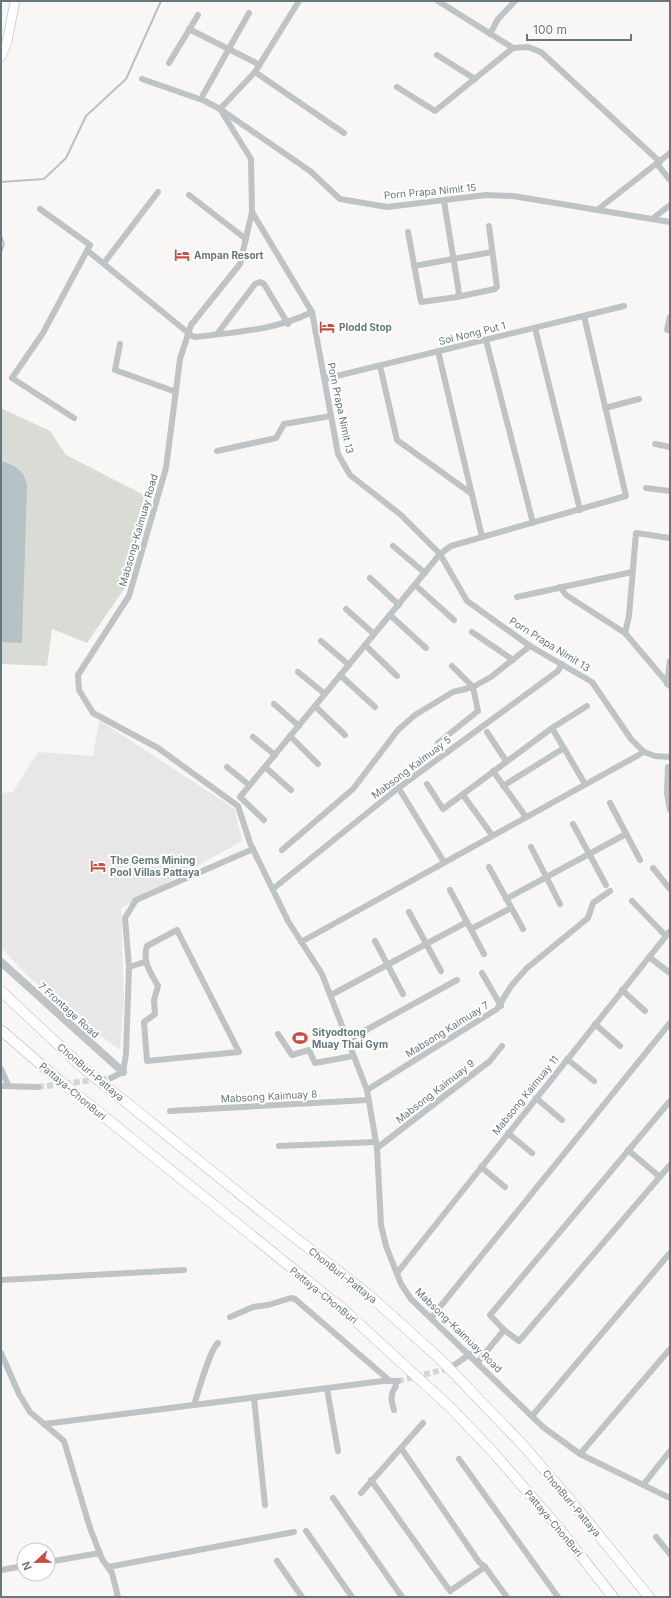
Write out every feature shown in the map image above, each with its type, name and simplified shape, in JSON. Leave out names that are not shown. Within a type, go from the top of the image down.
[{"type":"highway","name":"ChonBuri-Pattaya","points":[[1,991],[81,1066],[266,1215],[369,1295],[440,1359],[522,1444],[572,1501],[649,1597]]},
{"type":"highway","name":"Pattaya-ChonBuri","points":[[1,1030],[60,1081],[344,1310],[452,1409],[492,1450],[558,1527],[613,1597]]},
{"type":"main road","points":[[1,57],[7,42],[15,1]]},
{"type":"street","points":[[220,109],[255,72],[299,1]]},
{"type":"street","points":[[438,1],[512,48],[528,47],[541,52],[658,163],[670,180]]},
{"type":"street","points":[[490,34],[498,19],[515,1]]},
{"type":"street","points":[[203,95],[249,13]]},
{"type":"street","points":[[169,63],[198,14]]},
{"type":"street","points":[[189,29],[260,65]]},
{"type":"street","points":[[397,87],[435,111],[512,48]]},
{"type":"street","points":[[437,55],[475,79]]},
{"type":"street","points":[[255,72],[344,133]]},
{"type":"street","name":"Porn Prapa Nimit 15","points":[[142,79],[205,101],[220,109],[310,171],[340,199],[387,207],[486,196],[513,196],[670,222]]},
{"type":"street","name":"Mabsong-Kaimuay Road","points":[[220,109],[251,158],[252,212],[240,264],[191,325],[180,359],[166,468],[129,596],[78,675],[79,690],[94,713],[158,748],[238,806],[253,849],[274,888],[288,921],[322,974],[367,1090],[377,1145],[381,1225],[386,1246],[396,1273],[411,1299],[470,1354],[542,1426],[580,1454],[670,1498]]},
{"type":"street","points":[[597,210],[670,153]]},
{"type":"street","points":[[104,263],[158,192]]},
{"type":"street","points":[[189,195],[246,239]]},
{"type":"street","points":[[444,201],[459,294],[457,297]]},
{"type":"street","points":[[652,219],[670,205]]},
{"type":"street","points":[[40,208],[90,245],[43,333],[12,378],[74,418]]},
{"type":"street","name":"Porn Prapa Nimit 13","points":[[252,212],[312,312],[338,454],[350,475],[401,515],[440,554],[467,601],[530,646],[592,682],[631,739],[644,752]]},
{"type":"street","points":[[408,232],[419,299],[422,302],[457,297],[497,288],[489,226]]},
{"type":"street","points":[[88,251],[188,334],[196,337],[288,324],[312,312]]},
{"type":"street","points":[[414,266],[492,252]]},
{"type":"street","points":[[217,334],[255,284],[260,282],[264,284],[288,324]]},
{"type":"street","name":"Soi Nong Put 1","points":[[324,379],[624,306]]},
{"type":"street","points":[[264,820],[240,797],[440,554],[451,546],[626,496],[604,408],[584,316]]},
{"type":"street","points":[[670,317],[667,330],[670,331]]},
{"type":"street","points":[[535,328],[580,510]]},
{"type":"street","points":[[486,340],[533,523]]},
{"type":"street","points":[[120,344],[115,370],[176,392]]},
{"type":"street","points":[[438,351],[482,537]]},
{"type":"street","points":[[380,366],[398,440],[472,494]]},
{"type":"street","points":[[604,408],[639,399]]},
{"type":"street","points":[[216,451],[276,438],[284,424],[331,416]]},
{"type":"street","points":[[655,444],[670,447]]},
{"type":"street","points":[[646,488],[670,491]]},
{"type":"street","points":[[625,633],[629,616],[636,533],[670,538]]},
{"type":"street","points":[[393,546],[425,573]]},
{"type":"street","points":[[517,597],[632,572]]},
{"type":"street","points":[[370,578],[399,605]]},
{"type":"street","points":[[415,585],[454,620]]},
{"type":"street","points":[[560,587],[566,595],[625,633],[669,685]]},
{"type":"street","points":[[346,609],[374,634]]},
{"type":"street","points":[[390,615],[426,648]]},
{"type":"street","points":[[472,632],[513,660]]},
{"type":"street","points":[[321,640],[349,665]]},
{"type":"street","points":[[365,645],[397,676]]},
{"type":"street","points":[[282,850],[353,789],[398,730],[415,715],[453,692],[473,687],[491,677],[530,646]]},
{"type":"street","points":[[669,685],[670,661]]},
{"type":"street","name":"Mabsong Kaimuay 5","points":[[274,888],[397,789],[558,670],[562,664]]},
{"type":"street","points":[[438,743],[478,711],[473,687],[452,666]]},
{"type":"street","points":[[298,672],[325,694]]},
{"type":"street","points":[[340,675],[375,708]]},
{"type":"street","points":[[274,704],[299,726]]},
{"type":"street","points":[[315,706],[345,735]]},
{"type":"street","points":[[427,784],[443,809],[552,728],[587,706]]},
{"type":"street","points":[[552,728],[585,784]]},
{"type":"street","points":[[487,732],[506,761]]},
{"type":"street","points":[[290,736],[318,764]]},
{"type":"street","points":[[253,737],[275,755]]},
{"type":"street","points":[[503,786],[564,748]]},
{"type":"street","points":[[301,942],[644,752],[655,756],[670,756]]},
{"type":"street","points":[[227,767],[249,786]]},
{"type":"street","points":[[265,767],[291,790]]},
{"type":"street","points":[[668,767],[669,807]]},
{"type":"street","points":[[494,771],[526,817]]},
{"type":"street","points":[[401,792],[444,862]]},
{"type":"street","points":[[463,795],[492,835]]},
{"type":"street","points":[[610,803],[640,860]]},
{"type":"street","points":[[573,824],[588,855],[606,885]]},
{"type":"street","points":[[506,900],[626,834]]},
{"type":"street","points":[[531,847],[560,904]]},
{"type":"street","points":[[111,1078],[123,1072],[126,1054],[129,967],[125,918],[136,900],[253,849]]},
{"type":"street","points":[[489,867],[523,929]]},
{"type":"street","points":[[653,868],[670,889]]},
{"type":"street","points":[[450,890],[484,954]]},
{"type":"street","name":"Mabsong Kaimuay 7","points":[[367,1090],[501,1006],[511,986],[527,968],[588,918],[593,903],[610,891]]},
{"type":"street","points":[[632,901],[668,933]]},
{"type":"street","points":[[471,929],[511,908]]},
{"type":"street","points":[[409,912],[441,972]]},
{"type":"street","points":[[331,995],[467,922]]},
{"type":"street","points":[[177,930],[239,1052],[147,1061],[144,1022],[155,1014],[154,1000],[158,986],[145,962],[144,954],[147,946],[177,930]]},
{"type":"street","name":"Mabsong Kaimuay 11","points":[[396,1273],[668,933]]},
{"type":"street","points":[[375,941],[403,994]]},
{"type":"street","points":[[648,957],[670,973]]},
{"type":"street","name":"7 Frontage Road","points":[[1,962],[123,1072]]},
{"type":"street","points":[[129,967],[145,962]]},
{"type":"street","points":[[482,973],[501,1006]]},
{"type":"street","points":[[348,1040],[457,980]]},
{"type":"street","points":[[622,990],[645,1011]]},
{"type":"street","points":[[431,1318],[670,1023]]},
{"type":"street","points":[[595,1024],[620,1046]]},
{"type":"street","points":[[278,1034],[292,1055],[309,1050],[315,1063],[354,1056]]},
{"type":"street","name":"Mabsong Kaimuay 9","points":[[377,1145],[490,1061],[502,1046]]},
{"type":"street","points":[[567,1059],[594,1081]]},
{"type":"street","points":[[1,1069],[4,1085],[38,1087]]},
{"type":"street","points":[[536,1098],[562,1120]]},
{"type":"street","name":"Mabsong Kaimuay 8","points":[[170,1111],[368,1100]]},
{"type":"street","points":[[670,1101],[490,1315],[504,1330],[519,1341],[670,1165]]},
{"type":"street","points":[[508,1133],[532,1152]]},
{"type":"street","points":[[279,1146],[377,1145]]},
{"type":"street","points":[[628,1150],[660,1177]]},
{"type":"street","points":[[481,1167],[505,1187]]},
{"type":"street","points":[[532,1416],[670,1253]]},
{"type":"street","points":[[1,1280],[184,1270]]},
{"type":"street","points":[[230,1317],[253,1307],[268,1305],[291,1298],[295,1300],[394,1381],[396,1386],[392,1392],[391,1398],[394,1410]]},
{"type":"street","points":[[478,1362],[504,1330]]},
{"type":"street","points":[[194,1405],[210,1354],[214,1346],[218,1343]]},
{"type":"street","points":[[580,1454],[670,1349]]},
{"type":"street","points":[[1,1353],[19,1394],[30,1412],[64,1441],[90,1528],[100,1553],[112,1573],[118,1597]]},
{"type":"street","points":[[450,1368],[470,1354]]},
{"type":"street","points":[[44,1424],[394,1381]]},
{"type":"street","points":[[327,1389],[338,1451]]},
{"type":"street","points":[[254,1398],[265,1505]]},
{"type":"street","points":[[361,1493],[423,1423]]},
{"type":"street","points":[[401,1448],[475,1556],[507,1597]]},
{"type":"street","points":[[643,1485],[670,1451]]},
{"type":"street","points":[[458,1459],[558,1597]]},
{"type":"street","points":[[371,1480],[450,1591],[485,1567]]},
{"type":"street","points":[[333,1498],[402,1597]]},
{"type":"street","points":[[306,1531],[352,1597]]},
{"type":"street","points":[[108,1567],[294,1532]]},
{"type":"street","points":[[656,1537],[670,1554]]},
{"type":"street","points":[[56,1561],[100,1553]]},
{"type":"street","points":[[277,1561],[302,1597]]},
{"type":"street","points":[[1,1570],[16,1567]]},
{"type":"shaded area","points":[[1,408],[50,431],[66,455],[148,497],[124,589],[87,643],[52,629],[47,666],[1,664]]},
{"type":"shaded area","points":[[1,461],[18,469],[24,476],[27,486],[22,643],[1,642]]},
{"type":"shaded area","name":"The Gems Mining Pool Villas Pattaya","points":[[99,720],[235,809],[242,841],[121,908],[124,998],[120,1050],[78,1019],[28,976],[1,948],[1,793],[13,792],[38,752],[93,756]]},
{"type":"waterway","points":[[1,182],[44,179],[66,158],[86,116],[126,79],[161,1]]},
{"type":"waterway","points":[[1,236],[4,244],[1,252]]},
{"type":"tunnel","points":[[38,1087],[111,1078]]},
{"type":"tunnel","points":[[398,1381],[450,1368]]},
{"type":"place","name":"Ampan Resort","points":[[182,255]]},
{"type":"place","name":"Plodd Stop","points":[[327,327]]},
{"type":"place","name":"The Gems Mining Pool Villas Pattaya","points":[[98,866]]},
{"type":"place","name":"Sityodtong Muay Thai Gym","points":[[300,1038]]}]
